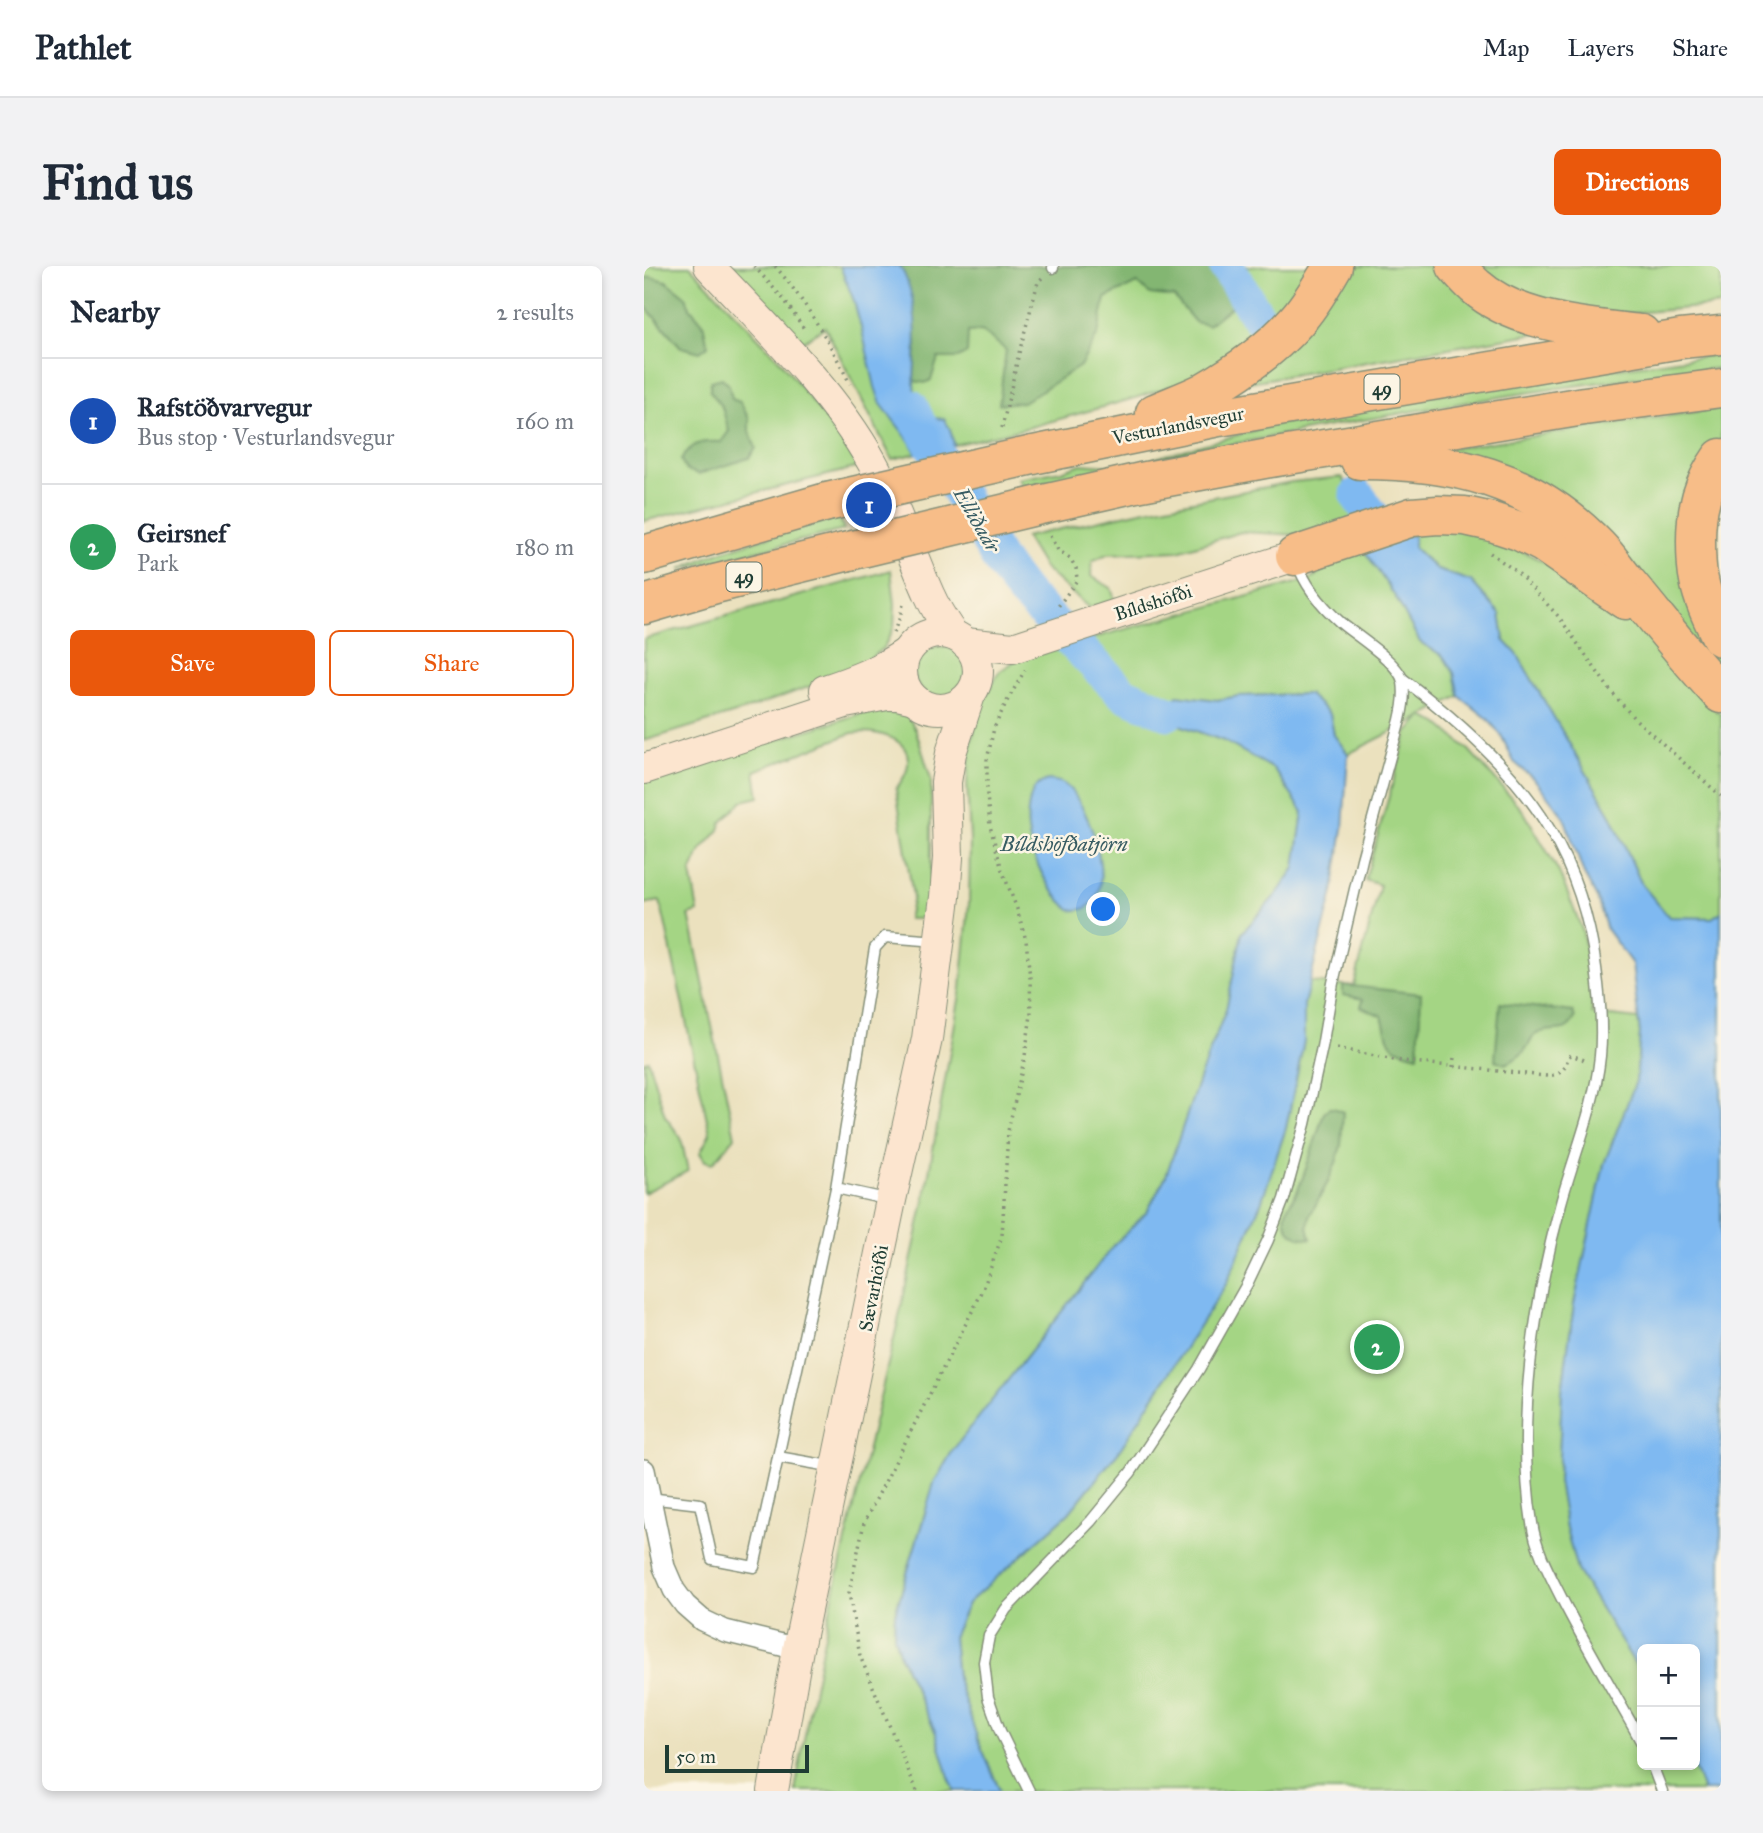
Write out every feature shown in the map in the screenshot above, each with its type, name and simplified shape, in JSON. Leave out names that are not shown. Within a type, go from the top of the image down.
[{"type":"highway","points":[[1085,443],[1203,392],[1241,368],[1275,342],[1298,319],[1333,266]]},
{"type":"highway","points":[[1456,266],[1475,287],[1503,304],[1546,321],[1681,339]]},
{"type":"highway","name":"Vesturlandsvegur","points":[[644,555],[827,502],[1085,443],[1219,417],[1681,339],[1721,335]]},
{"type":"highway","name":"49","points":[[644,605],[715,584],[845,552],[1047,520],[1141,482],[1584,405],[1721,388]]},
{"type":"highway","points":[[1721,458],[1710,474],[1699,501],[1696,551],[1699,578],[1708,608],[1721,636]]},
{"type":"highway","points":[[1264,459],[1425,463],[1455,467],[1522,490],[1554,509],[1598,547],[1721,694]]},
{"type":"highway","points":[[1295,556],[1412,517],[1465,516],[1492,522],[1543,543],[1618,595],[1687,655]]},
{"type":"street","points":[[709,266],[788,350],[830,400],[871,460],[892,501],[919,622],[904,643],[902,672],[903,682],[917,702]]},
{"type":"street","name":"Bíldshöfði","points":[[644,769],[845,703],[897,695],[930,708],[952,707],[962,702],[997,665],[1022,645],[1295,556]]},
{"type":"street","points":[[910,579],[930,596],[959,639],[973,652],[978,674],[973,690]]},
{"type":"street","name":"Bíldshöfði","points":[[644,749],[860,679],[887,666],[904,643],[932,634],[942,633],[959,639],[1022,645]]},
{"type":"street","name":"Sævarhöfði","points":[[773,1791],[798,1649],[927,1039],[948,858],[946,782],[951,753],[973,690]]},
{"type":"street","name":"Sævarhöfði","points":[[917,702],[932,727],[946,782]]},
{"type":"street","points":[[644,1469],[664,1567],[674,1590],[685,1605],[702,1620],[725,1631],[798,1649]]},
{"type":"lane","points":[[1295,556],[1308,587],[1323,605],[1342,624],[1381,654],[1403,679],[1483,747],[1526,794],[1550,829],[1572,873],[1594,952],[1601,1001],[1601,1054],[1594,1093],[1560,1206],[1542,1281],[1527,1412],[1527,1482],[1532,1527],[1544,1563],[1637,1734]]},
{"type":"lane","points":[[1030,1791],[1000,1731],[988,1697],[984,1662],[989,1636],[1006,1609],[1091,1521],[1131,1472],[1199,1369],[1247,1284],[1268,1240],[1284,1199],[1305,1124],[1356,884],[1400,720],[1403,679]]},
{"type":"lane","points":[[649,1498],[700,1504],[712,1559],[754,1567],[836,1188],[875,948],[885,937],[940,941]]},
{"type":"lane","points":[[836,1188],[891,1200]]},
{"type":"lane","points":[[778,1457],[837,1467]]},
{"type":"lane","points":[[1654,1770],[1662,1791]]},
{"type":"path","points":[[1002,428],[1038,282],[1053,267]]},
{"type":"path","points":[[1047,520],[1058,550],[1070,558],[1076,568],[1077,580],[1067,594]]},
{"type":"path","points":[[1485,549],[1517,572],[1559,617],[1610,690],[1633,717],[1721,796]]},
{"type":"path","points":[[904,643],[900,617],[910,579]]},
{"type":"path","points":[[917,1791],[860,1656],[849,1594],[864,1523],[982,1292],[1002,1236],[1008,1131],[1031,1015],[1030,978],[1026,940],[990,826],[987,760],[994,728],[1017,683]]},
{"type":"path","points":[[1322,1047],[1345,1049],[1394,1060],[1545,1076],[1557,1075],[1566,1068],[1571,1055],[1599,1066]]},
{"type":"path","points":[[1453,1067],[1454,1057]]},
{"type":"green space","points":[[644,266],[690,266],[781,362],[836,432],[859,467],[644,521]]},
{"type":"green space","points":[[719,266],[1321,266],[1257,344],[1199,377],[1027,428],[892,459],[825,327],[798,345]]},
{"type":"green space","points":[[900,266],[1220,266],[1236,303],[1208,325],[1195,322],[1174,297],[1150,294],[1137,283],[1105,298],[1098,334],[1080,366],[1023,402],[999,404],[1006,350],[982,331],[968,332],[967,353],[958,358],[938,358],[931,380],[925,383],[914,381],[916,343],[904,274]]},
{"type":"green space","points":[[1342,266],[1443,266],[1548,331],[1227,386]]},
{"type":"green space","points":[[1469,266],[1721,266],[1721,305],[1634,313],[1569,312],[1506,294]]},
{"type":"green space","points":[[650,277],[666,281],[686,297],[690,308],[703,323],[708,346],[700,352],[681,347],[644,305],[644,279]]},
{"type":"green space","points":[[1721,354],[1721,368],[1507,396],[1152,459],[1273,425],[1465,389]]},
{"type":"green space","points":[[722,378],[729,385],[732,399],[740,402],[749,419],[749,431],[756,448],[749,458],[699,474],[686,470],[681,460],[689,449],[702,443],[721,442],[729,431],[722,407],[710,391],[711,381]]},
{"type":"green space","points":[[1721,408],[1721,446],[1701,472],[1721,650],[1721,675],[1446,449]]},
{"type":"green space","points":[[1081,464],[1119,467],[1023,487],[1018,479],[1061,471]]},
{"type":"green space","points":[[1342,477],[1366,518],[1319,536],[1241,532],[1178,551],[1107,554],[1092,561],[1091,576],[1111,588],[1115,600],[1089,608],[1044,568],[1025,537],[1292,482]]},
{"type":"green space","points":[[840,517],[844,530],[681,569],[739,546]]},
{"type":"green space","points":[[1461,521],[1589,584],[1640,629],[1721,715],[1721,912],[1712,918],[1669,917],[1642,885],[1612,817],[1517,654],[1504,640],[1500,614],[1471,581],[1438,570],[1414,548],[1414,534]]},
{"type":"green space","points":[[1364,550],[1395,596],[1420,642],[1443,656],[1454,673],[1459,696],[1422,716],[1438,723],[1469,750],[1524,812],[1559,872],[1583,932],[1592,1014],[1638,1019],[1640,1033],[1636,1081],[1604,1164],[1574,1304],[1562,1391],[1558,1481],[1577,1570],[1637,1667],[1637,1770],[1695,1770],[1703,1791],[1000,1791],[978,1740],[957,1678],[953,1637],[968,1603],[1069,1513],[1119,1451],[1226,1284],[1261,1203],[1286,1128],[1304,1041],[1304,1004],[1309,982],[1354,986],[1380,885],[1365,880],[1407,733],[1421,717],[1348,754],[1334,735],[1330,714],[1308,694],[1239,696],[1217,700],[1177,695],[1174,723],[1224,741],[1274,769],[1303,812],[1295,868],[1277,894],[1242,933],[1226,1010],[1166,1176],[1147,1212],[1114,1245],[953,1450],[934,1483],[895,1613],[894,1636],[901,1658],[936,1733],[955,1791],[795,1791],[832,1600],[925,1196],[961,988],[969,903],[967,782],[971,743],[980,707],[999,672],[1019,658],[1311,579],[1335,561]]},
{"type":"green space","points":[[891,570],[895,604],[894,627],[884,647],[864,664],[847,673],[739,712],[644,741],[644,639]]},
{"type":"green space","points":[[940,646],[950,648],[958,654],[964,662],[964,682],[958,690],[950,696],[940,698],[930,696],[922,690],[916,682],[914,672],[916,662],[922,654],[930,648]]},
{"type":"green space","points":[[873,710],[908,716],[916,731],[931,779],[931,907],[919,919],[908,919],[913,897],[896,789],[907,769],[908,758],[899,743],[882,735],[852,733],[755,771],[759,797],[742,801],[721,823],[719,830],[701,850],[691,873],[698,912],[689,915],[735,1137],[713,1163],[705,1161],[700,1153],[710,1134],[665,922],[660,901],[644,904],[644,780]]},
{"type":"green space","points":[[1343,985],[1421,994],[1418,1055],[1400,1050],[1391,1044],[1382,1016],[1361,1007],[1363,999],[1343,995]]},
{"type":"green space","points":[[1500,1003],[1573,1012],[1575,1018],[1566,1028],[1534,1035],[1522,1053],[1505,1064],[1495,1060]]},
{"type":"green space","points":[[648,1060],[665,1116],[681,1138],[688,1171],[644,1193],[644,1061]]},
{"type":"green space","points":[[1329,1108],[1343,1112],[1341,1145],[1329,1180],[1310,1215],[1308,1226],[1311,1239],[1302,1238],[1289,1230],[1286,1213],[1301,1182],[1324,1113]]},
{"type":"water","points":[[840,266],[900,266],[909,287],[914,310],[916,397],[934,418],[944,419],[954,445],[916,453],[881,404],[854,301]]},
{"type":"water","points":[[1220,266],[1240,266],[1247,273],[1259,312],[1249,317],[1243,312],[1231,294]]},
{"type":"water","points":[[1414,534],[1414,548],[1437,570],[1471,581],[1500,614],[1504,640],[1517,654],[1612,817],[1642,885],[1669,917],[1712,918],[1721,912],[1721,1791],[1703,1791],[1695,1770],[1700,1770],[1700,1644],[1637,1644],[1637,1667],[1577,1570],[1558,1481],[1562,1391],[1574,1304],[1604,1164],[1636,1081],[1640,1033],[1632,964],[1607,930],[1564,817],[1535,780],[1514,762],[1501,735],[1487,718],[1459,696],[1454,673],[1443,656],[1420,642],[1395,596],[1364,550]]},
{"type":"water","points":[[1308,694],[1330,714],[1334,735],[1348,754],[1343,829],[1333,892],[1304,1004],[1304,1041],[1286,1128],[1261,1203],[1226,1284],[1119,1451],[1069,1513],[968,1603],[953,1637],[957,1678],[978,1740],[1000,1791],[955,1791],[936,1733],[901,1658],[894,1636],[895,1614],[934,1483],[953,1450],[1114,1245],[1147,1212],[1166,1176],[1226,1010],[1242,933],[1277,894],[1295,868],[1303,812],[1274,769],[1224,741],[1174,723],[1168,713],[1177,695],[1217,700],[1239,696]]},
{"type":"water","name":"Bíldshöfðatjörn","points":[[1048,780],[1064,784],[1075,795],[1093,834],[1101,878],[1097,896],[1087,907],[1070,910],[1051,888],[1036,862],[1029,833],[1030,799],[1037,786]]},
{"type":"waterway","name":"Elliðaár","points":[[1226,266],[1258,317]]},
{"type":"waterway","name":"Elliðaár","points":[[911,407],[999,560],[1023,592],[1124,694],[1168,713]]},
{"type":"waterway","name":"Elliðaár","points":[[1357,495],[1396,549]]},
{"type":"place","name":"Rafstöðvarvegur","points":[[869,505]]},
{"type":"place","name":"Geirsnef","points":[[1377,1347]]}]
